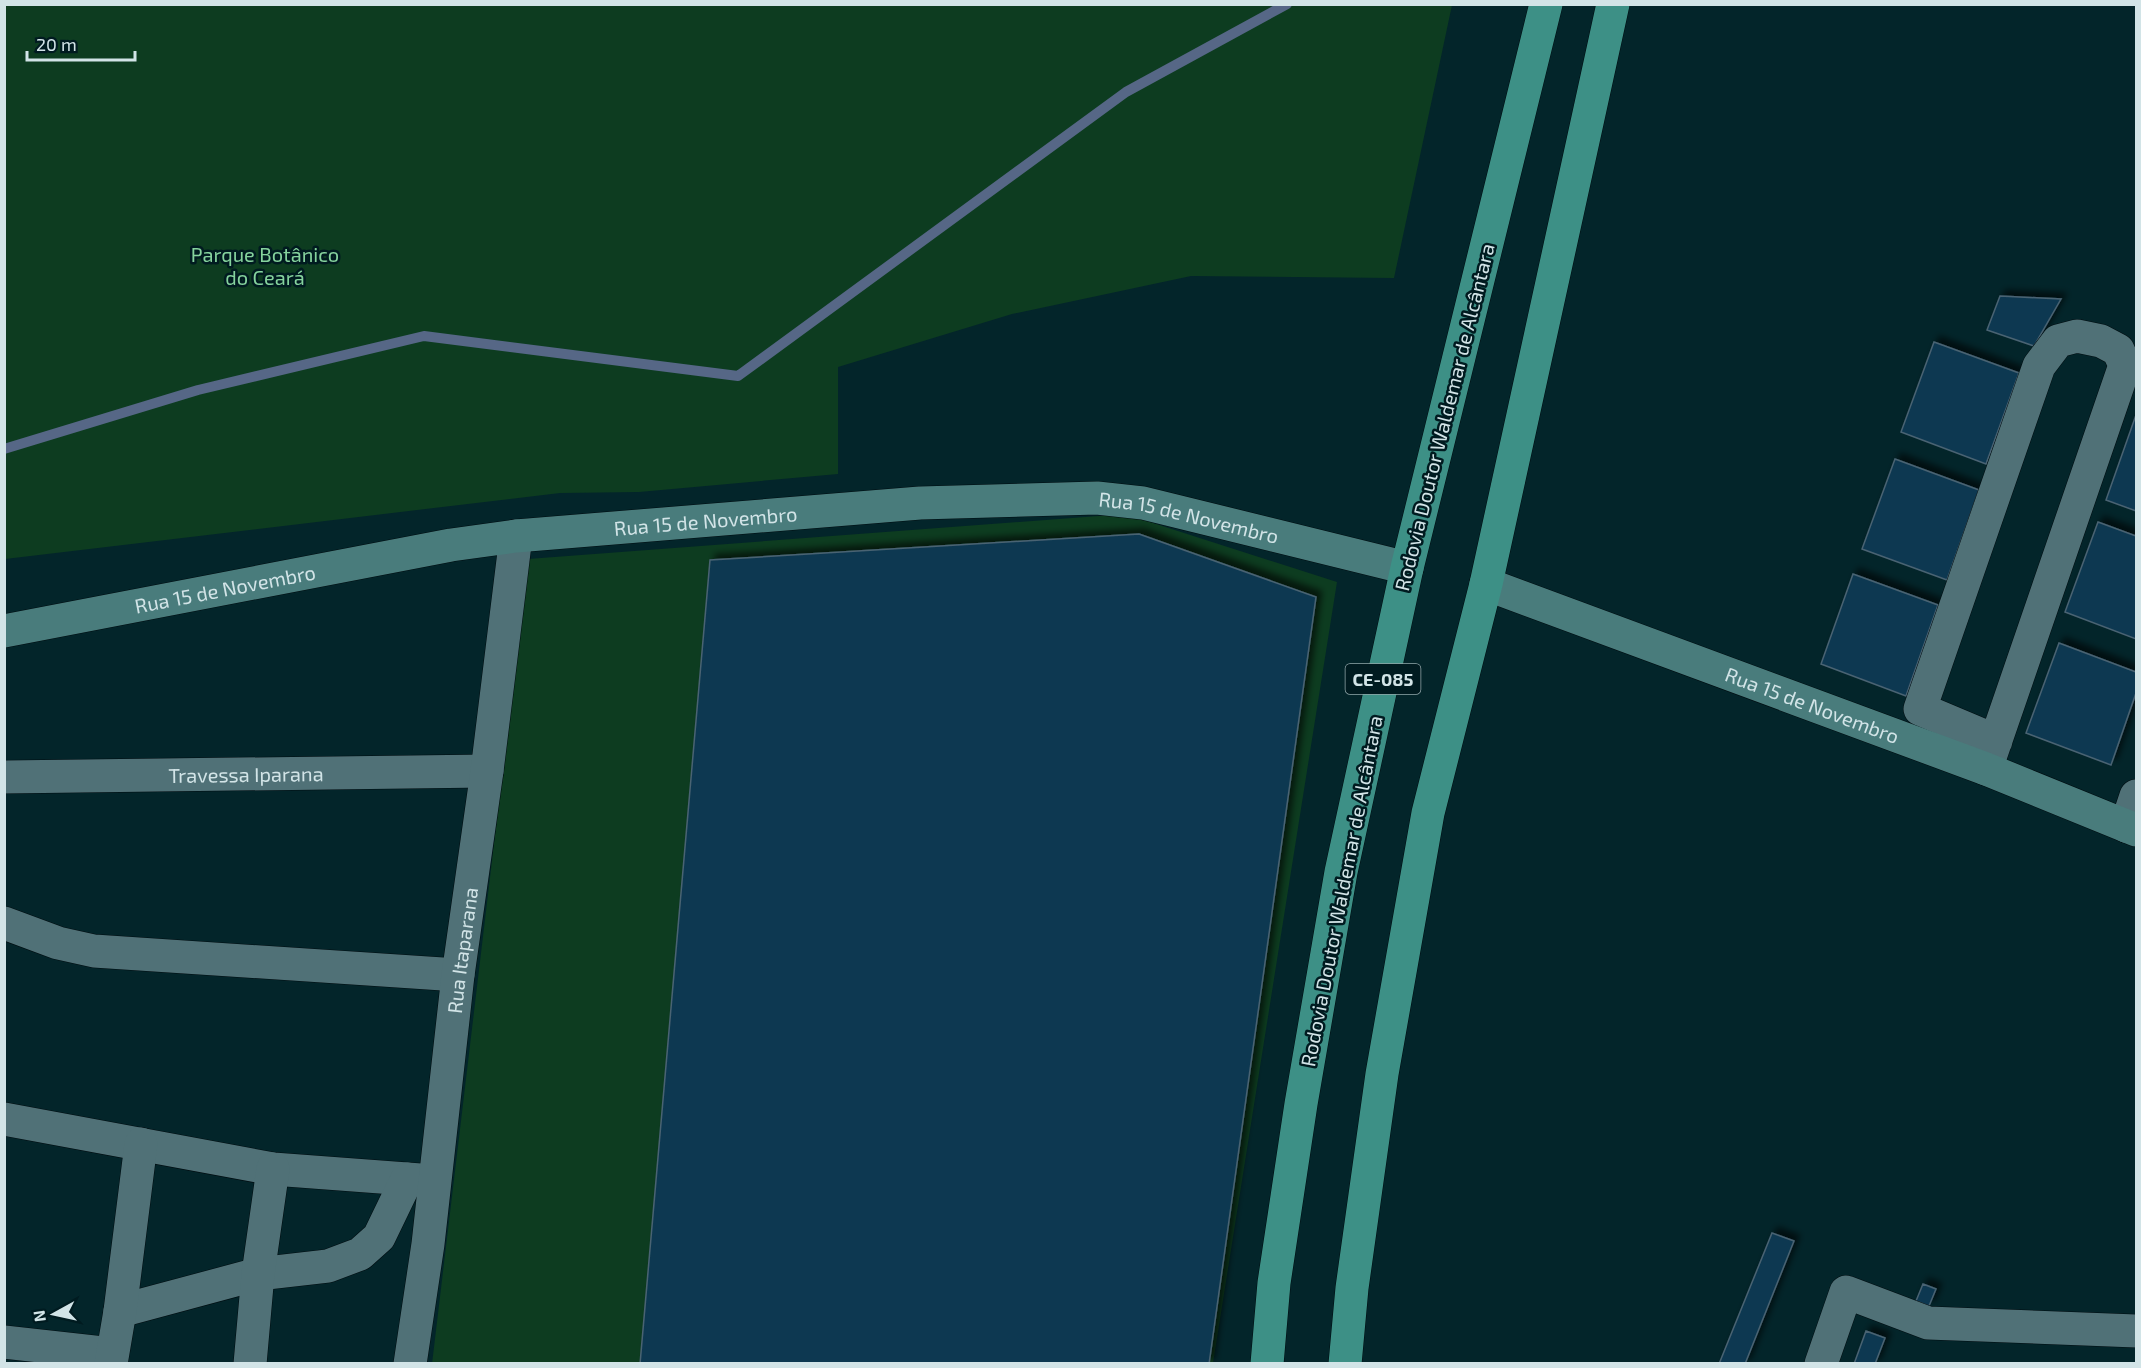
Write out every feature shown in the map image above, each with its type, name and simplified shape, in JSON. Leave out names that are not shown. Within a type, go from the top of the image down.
[{"type":"highway","name":"Rodovia Doutor Waldemar de Alcântara","points":[[1267,1364],[1274,1283],[1301,1104],[1341,872],[1407,568],[1546,4]]},
{"type":"highway","points":[[1345,1364],[1352,1288],[1380,1086],[1428,813],[1486,584],[1613,4]]},
{"type":"main road","name":"Rua 15 de Novembro","points":[[4,631],[451,545],[516,536],[920,504],[1097,498],[1143,503],[1407,568]]},
{"type":"main road","name":"Rua 15 de Novembro","points":[[1486,584],[1991,755],[2131,828]]},
{"type":"street","points":[[2076,336],[2101,340],[2118,350],[2125,365],[1991,755],[1920,710],[2039,366],[2058,341],[2076,336]]},
{"type":"street","name":"Rua Itaparana","points":[[410,1364],[428,1244],[420,1180],[458,975],[487,771],[516,536]]},
{"type":"street","name":"Travessa Iparana","points":[[4,777],[487,771]]},
{"type":"street","points":[[2131,828],[2136,795]]},
{"type":"street","points":[[4,923],[58,943],[94,951],[458,975]]},
{"type":"street","points":[[4,1119],[273,1169],[420,1180]]},
{"type":"street","points":[[4,1342],[112,1359],[141,1144]]},
{"type":"street","points":[[250,1364],[258,1274],[273,1169]]},
{"type":"street","points":[[120,1311],[258,1274],[328,1266],[360,1254],[379,1237],[420,1180]]},
{"type":"street","points":[[1821,1364],[1846,1292],[1929,1323],[2136,1331]]},
{"type":"green space","name":"Parque Botânico do Ceará","points":[[4,5],[1452,5],[1394,278],[1191,276],[1012,314],[838,367],[838,474],[639,492],[560,493],[5,559]]},
{"type":"green space","points":[[1125,514],[1337,582],[1213,1363],[432,1364],[528,559]]},
{"type":"building","points":[[2000,296],[2061,299],[2034,346],[1987,330]]},
{"type":"building","points":[[1934,342],[2019,373],[1986,464],[1901,432]]},
{"type":"building","points":[[2136,415],[2136,511],[2106,500]]},
{"type":"building","points":[[1895,459],[1979,490],[1947,580],[1862,549]]},
{"type":"building","points":[[2098,522],[2136,536],[2136,639],[2065,612]]},
{"type":"building","points":[[1139,534],[1316,597],[1209,1364],[640,1364],[710,560]]},
{"type":"building","points":[[1853,574],[1938,605],[1906,696],[1821,664]]},
{"type":"building","points":[[2059,643],[2136,672],[2136,693],[2111,765],[2026,733]]},
{"type":"building","points":[[1772,1233],[1794,1241],[1745,1364],[1719,1364]]},
{"type":"building","points":[[1923,1284],[1936,1289],[1929,1306],[1916,1301]]},
{"type":"building","points":[[1866,1331],[1885,1338],[1875,1364],[1854,1364]]},
{"type":"waterway","points":[[4,449],[198,390],[424,336],[738,376],[1126,92],[1287,4]]}]
